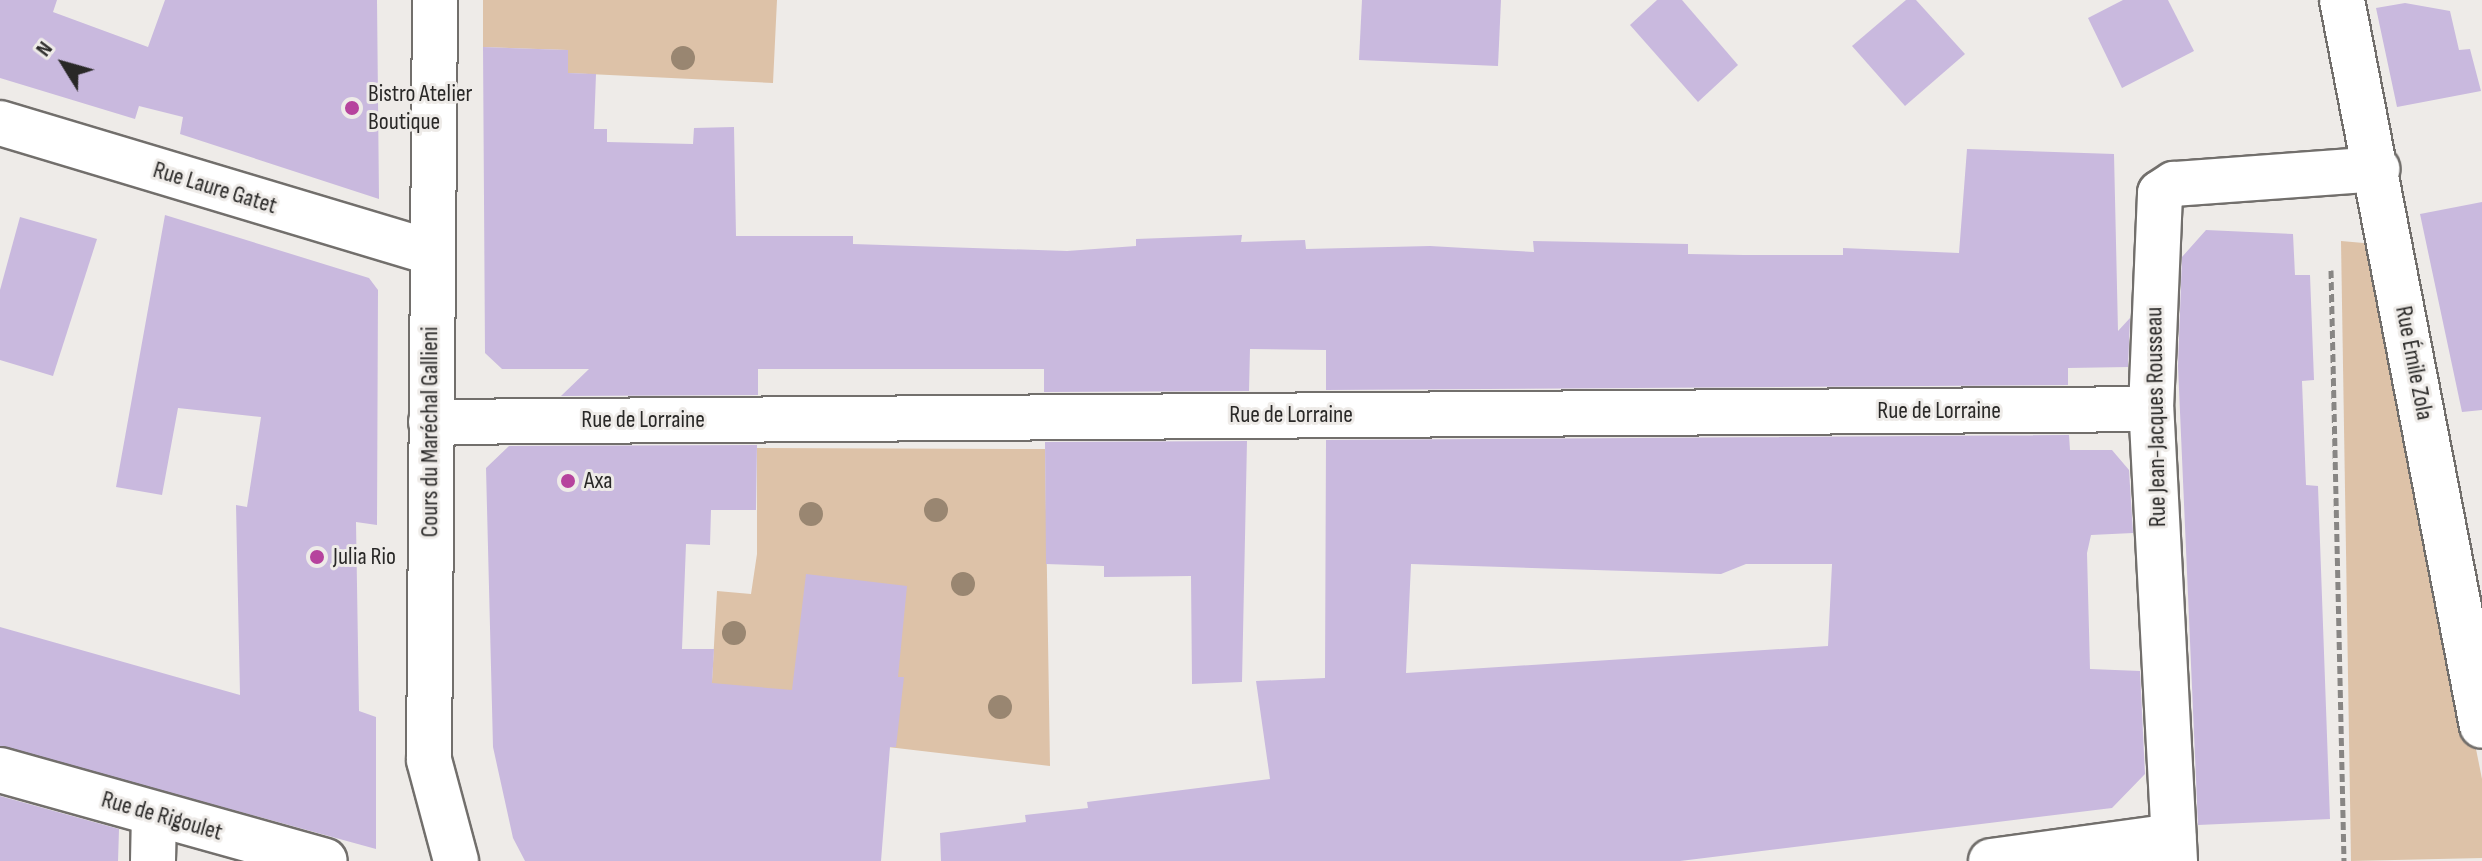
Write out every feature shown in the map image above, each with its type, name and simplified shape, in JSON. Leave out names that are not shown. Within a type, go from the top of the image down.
[{"type":"street","name":"Cours du Maréchal Gallieni","points":[[435,0],[429,760],[447,860]]},
{"type":"street","name":"Rue Émile Zola","points":[[2342,0],[2482,726]]},
{"type":"street","name":"Rue Laure Gatet","points":[[0,123],[431,252]]},
{"type":"street","name":"Rue Jean-Jacques Rousseau","points":[[2174,849],[2151,409],[2160,193],[2174,184],[2377,169]]},
{"type":"street","name":"Rue de Lorraine","points":[[431,422],[2151,409]]},
{"type":"street","name":"Rue de Rigoulet","points":[[0,770],[325,861]]},
{"type":"street","points":[[153,861],[154,815]]},
{"type":"street","points":[[1991,861],[2174,849]]},
{"type":"path","points":[[2331,270],[2344,861]]},
{"type":"shaded area","points":[[483,0],[777,0],[773,83],[568,73],[567,50],[483,47]]},
{"type":"shaded area","points":[[2341,241],[2375,244],[2482,779],[2482,858],[2351,861]]},
{"type":"shaded area","points":[[757,448],[1045,449],[1050,766],[742,730],[711,699],[717,591],[751,594],[757,554]]},
{"type":"building","points":[[0,0],[57,0],[53,12],[148,47],[165,0],[377,0],[379,199],[180,134],[183,117],[139,106],[135,119],[0,78]]},
{"type":"building","points":[[1362,0],[1501,0],[1498,66],[1359,60]]},
{"type":"building","points":[[1657,0],[1682,0],[1738,65],[1698,102],[1630,25]]},
{"type":"building","points":[[1906,0],[1916,0],[1965,54],[1905,106],[1852,46]]},
{"type":"building","points":[[2123,0],[2168,0],[2194,51],[2122,88],[2088,18]]},
{"type":"building","points":[[2405,3],[2450,11],[2459,50],[2470,49],[2481,91],[2397,107],[2376,8]]},
{"type":"building","points":[[483,47],[568,50],[568,73],[596,74],[594,129],[607,129],[607,142],[693,144],[694,128],[734,127],[736,236],[853,236],[853,244],[1067,251],[1136,246],[1136,239],[1242,235],[1241,242],[1305,240],[1306,249],[1430,246],[1534,252],[1533,241],[1688,244],[1688,254],[1843,255],[1843,248],[1959,253],[1967,149],[2114,154],[2118,331],[2130,318],[2128,367],[2068,368],[2068,385],[1326,390],[1326,350],[1250,349],[1249,391],[1044,392],[1044,369],[758,369],[758,395],[561,396],[589,369],[502,369],[485,353]]},
{"type":"building","points":[[2482,202],[2482,410],[2462,412],[2420,214]]},
{"type":"building","points":[[165,215],[369,278],[378,290],[377,525],[356,522],[359,711],[376,717],[376,849],[0,746],[0,627],[240,695],[236,505],[247,507],[261,417],[178,408],[162,495],[116,487]]},
{"type":"building","points":[[20,217],[97,239],[53,376],[0,360],[0,290]]},
{"type":"building","points":[[2206,230],[2293,234],[2295,275],[2310,275],[2314,380],[2302,381],[2306,485],[2318,486],[2330,819],[2198,825],[2178,366],[2182,257]]},
{"type":"building","points":[[2069,435],[2070,450],[2112,450],[2129,470],[2133,533],[2091,535],[2087,553],[2090,669],[2140,671],[2145,774],[2112,808],[1680,861],[941,861],[940,833],[1026,822],[1025,815],[1088,808],[1087,802],[1270,779],[1256,681],[1325,678],[1326,440]],"holes":[[[1411,564],[1721,574],[1746,564],[1832,564],[1828,646],[1406,673]]]},
{"type":"building","points":[[1247,441],[1242,682],[1192,684],[1191,576],[1104,577],[1104,566],[1046,564],[1045,442]]},
{"type":"building","points":[[757,445],[756,510],[711,510],[710,545],[686,544],[682,649],[714,649],[712,683],[792,690],[806,574],[907,586],[898,677],[904,677],[896,747],[890,747],[881,861],[525,861],[513,838],[493,747],[486,468],[509,446]]},
{"type":"building","points":[[0,796],[119,829],[118,861],[0,861]]},
{"type":"place","name":"Bistro Atelier Boutique","points":[[352,108]]},
{"type":"place","name":"Axa","points":[[568,481]]},
{"type":"place","name":"Julia Rio","points":[[317,557]]}]
